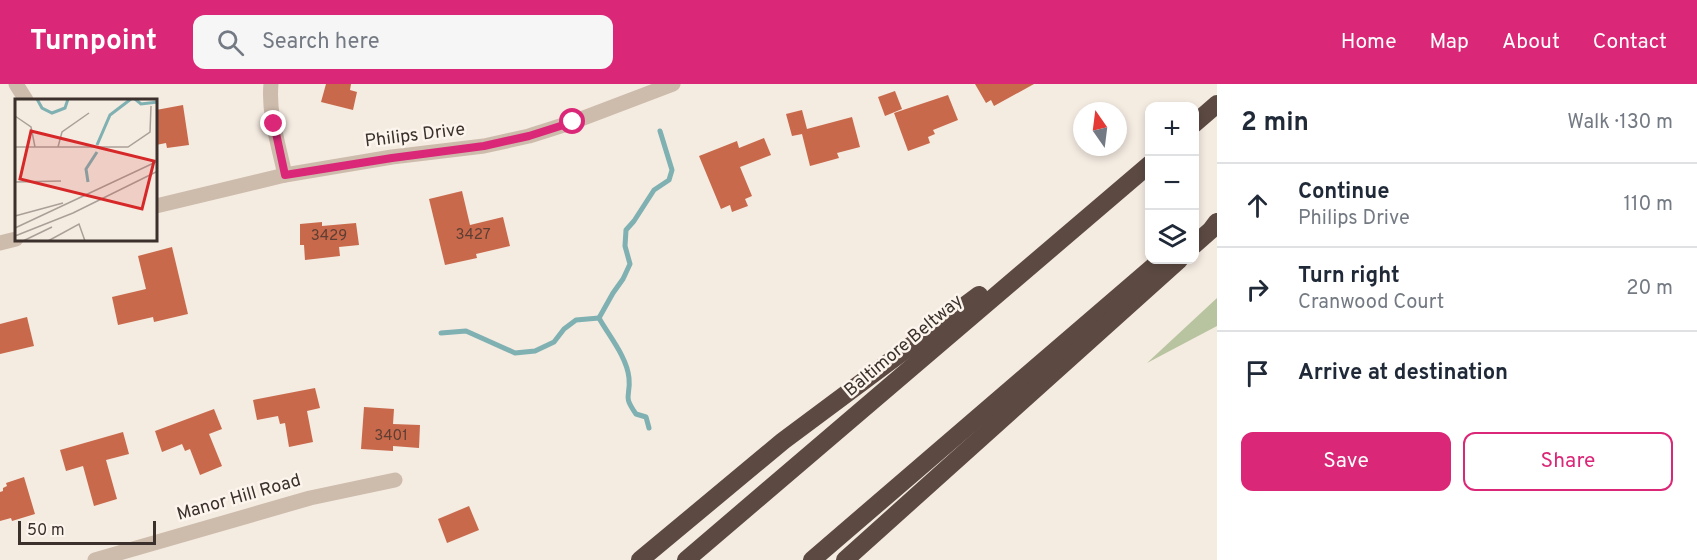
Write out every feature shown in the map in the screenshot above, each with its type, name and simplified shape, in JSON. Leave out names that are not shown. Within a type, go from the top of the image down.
[{"type":"highway","points":[[1199,120],[1217,104]]},
{"type":"highway","name":"Baltimore Beltway","points":[[686,560],[1145,168]]},
{"type":"highway","points":[[640,560],[783,441],[1118,192]]},
{"type":"highway","points":[[1199,226],[1217,211]]},
{"type":"highway","points":[[1199,241],[1217,222]]},
{"type":"highway","points":[[812,560],[1156,264]]},
{"type":"highway","points":[[845,560],[1175,264]]},
{"type":"street","points":[[16,84],[25,99]]},
{"type":"street","points":[[271,84],[274,124],[285,175]]},
{"type":"street","name":"Philips Drive","points":[[158,206],[285,175],[484,146],[529,136],[673,84]]},
{"type":"street","points":[[0,243],[15,239]]},
{"type":"street","name":"Manor Hill Road","points":[[95,560],[310,498],[395,480]]},
{"type":"green space","points":[[1217,298],[1217,326],[1147,363]]},
{"type":"building","points":[[326,84],[351,84],[350,90],[357,92],[353,110],[321,102]]},
{"type":"building","points":[[975,84],[1034,84],[994,106],[991,100],[986,103]]},
{"type":"building","points":[[895,91],[902,109],[885,116],[878,97]]},
{"type":"building","points":[[948,95],[958,120],[933,130],[935,134],[928,137],[930,143],[908,151],[894,113]]},
{"type":"building","points":[[183,105],[189,145],[167,148],[166,143],[158,145],[158,110]]},
{"type":"building","points":[[802,110],[807,129],[852,117],[860,147],[837,153],[839,158],[810,166],[802,134],[792,136],[786,114]]},
{"type":"building","points":[[764,138],[771,155],[740,167],[752,196],[745,199],[748,206],[732,212],[730,205],[721,209],[699,156],[737,141],[739,148]]},
{"type":"building","points":[[462,191],[470,225],[503,217],[510,246],[476,254],[477,258],[445,265],[429,199]]},
{"type":"building","points":[[322,222],[322,226],[356,223],[359,245],[339,247],[340,256],[305,260],[304,245],[300,245],[300,224]]},
{"type":"building","points":[[172,247],[188,314],[154,322],[153,317],[118,325],[112,297],[146,289],[138,256]]},
{"type":"building","points":[[27,317],[34,346],[0,354],[0,324]]},
{"type":"building","points":[[315,388],[320,408],[307,411],[313,442],[289,447],[285,423],[280,424],[278,416],[257,420],[253,400]]},
{"type":"building","points":[[364,407],[394,409],[393,424],[420,425],[419,448],[393,446],[393,451],[361,449]]},
{"type":"building","points":[[214,409],[222,429],[209,434],[222,466],[200,475],[190,449],[185,451],[182,444],[162,452],[155,431]]},
{"type":"building","points":[[123,432],[129,454],[106,460],[117,499],[94,506],[83,466],[66,471],[60,450]]},
{"type":"building","points":[[24,477],[35,514],[12,521],[11,518],[0,521],[0,492],[7,486],[6,483]]},
{"type":"building","points":[[469,506],[479,530],[447,543],[438,519]]},
{"type":"waterway","points":[[599,318],[630,264],[625,246],[626,230],[654,190],[669,180],[672,170],[660,131]]},
{"type":"waterway","points":[[599,318],[628,370],[629,403],[636,414],[646,417],[649,428]]},
{"type":"waterway","points":[[441,333],[466,331],[515,353],[535,351],[554,342],[564,329],[576,320],[599,318]]},
{"type":"route","points":[[274,124],[285,175],[484,146],[529,136],[573,122]]}]
